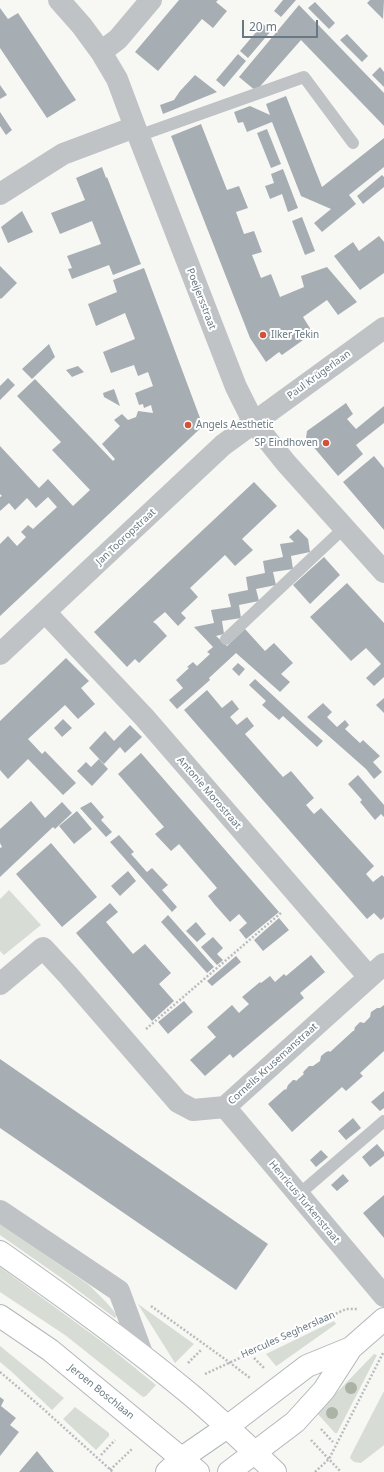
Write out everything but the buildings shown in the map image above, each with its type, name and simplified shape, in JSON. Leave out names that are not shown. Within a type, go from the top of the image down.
[{"type":"main road","points":[[0,1252],[81,1309],[143,1356],[227,1427],[275,1472]]},
{"type":"main road","name":"Jeroen Boschlaan","points":[[0,1316],[50,1350],[174,1465],[198,1472]]},
{"type":"main road","points":[[228,1472],[295,1422],[324,1390],[351,1348],[384,1319]]},
{"type":"main road","points":[[174,1465],[307,1366],[351,1348]]},
{"type":"street","name":"Poeijersstraat","points":[[59,0],[102,52],[117,79],[136,132],[236,388],[254,422],[286,463],[384,572]]},
{"type":"street","points":[[102,52],[118,39],[151,0]]},
{"type":"street","points":[[0,194],[64,154],[136,132]]},
{"type":"street","name":"Paul Krügerlaan","points":[[254,422],[384,328]]},
{"type":"street","name":"Jan Tooropstraat","points":[[0,654],[223,445],[254,422]]},
{"type":"street","name":"Antonie Morostraat","points":[[45,612],[144,717],[299,897],[376,970]]},
{"type":"street","name":"Cornelis Krusemanstraat","points":[[0,984],[43,948],[178,1102],[194,1110],[225,1107],[376,970]]},
{"type":"street","name":"Henricus Turkenstraat","points":[[225,1107],[384,1296]]},
{"type":"street","points":[[0,1211],[119,1292],[143,1356]]},
{"type":"lane","points":[[136,132],[304,77],[353,143]]},
{"type":"lane","points":[[226,638],[344,528]]},
{"type":"lane","points":[[298,1195],[384,1121]]},
{"type":"path","points":[[128,1045],[299,897]]},
{"type":"path","points":[[119,1292],[142,1300],[254,1381]]},
{"type":"path","name":"Hercules Segherslaan","points":[[200,1377],[229,1362],[346,1309]]},
{"type":"path","points":[[186,1365],[202,1349]]},
{"type":"path","points":[[315,1472],[329,1459],[384,1351]]},
{"type":"path","points":[[254,1358],[268,1372]]},
{"type":"path","points":[[0,1372],[40,1406],[111,1471],[123,1459]]},
{"type":"path","points":[[318,1425],[334,1442]]},
{"type":"path","points":[[307,1436],[341,1472]]},
{"type":"path","points":[[101,1455],[115,1440]]},
{"type":"shaded area","points":[[9,890],[41,925],[4,955],[0,951],[0,899]]},
{"type":"shaded area","points":[[0,1223],[89,1285],[117,1315],[115,1318],[0,1235]]},
{"type":"shaded area","points":[[0,1267],[108,1346],[156,1385],[146,1396],[143,1397],[65,1335],[0,1292]]},
{"type":"shaded area","points":[[138,1304],[194,1344],[175,1363]]},
{"type":"shaded area","points":[[334,1321],[336,1324],[276,1366],[266,1354]]},
{"type":"shaded area","points":[[0,1346],[64,1398],[52,1410],[0,1362]]},
{"type":"shaded area","points":[[374,1354],[377,1355],[337,1433],[335,1433],[318,1414],[318,1412]]},
{"type":"shaded area","points":[[384,1391],[384,1445],[361,1463],[354,1462],[350,1458],[351,1455]]},
{"type":"shaded area","points":[[75,1407],[109,1433],[109,1436],[96,1450],[63,1419]]},
{"type":"place","name":"Ilker Tekin","points":[[263,335]]},
{"type":"place","name":"Angels Aesthetic","points":[[188,425]]},
{"type":"place","name":"SP Eindhoven","points":[[326,443]]}]
